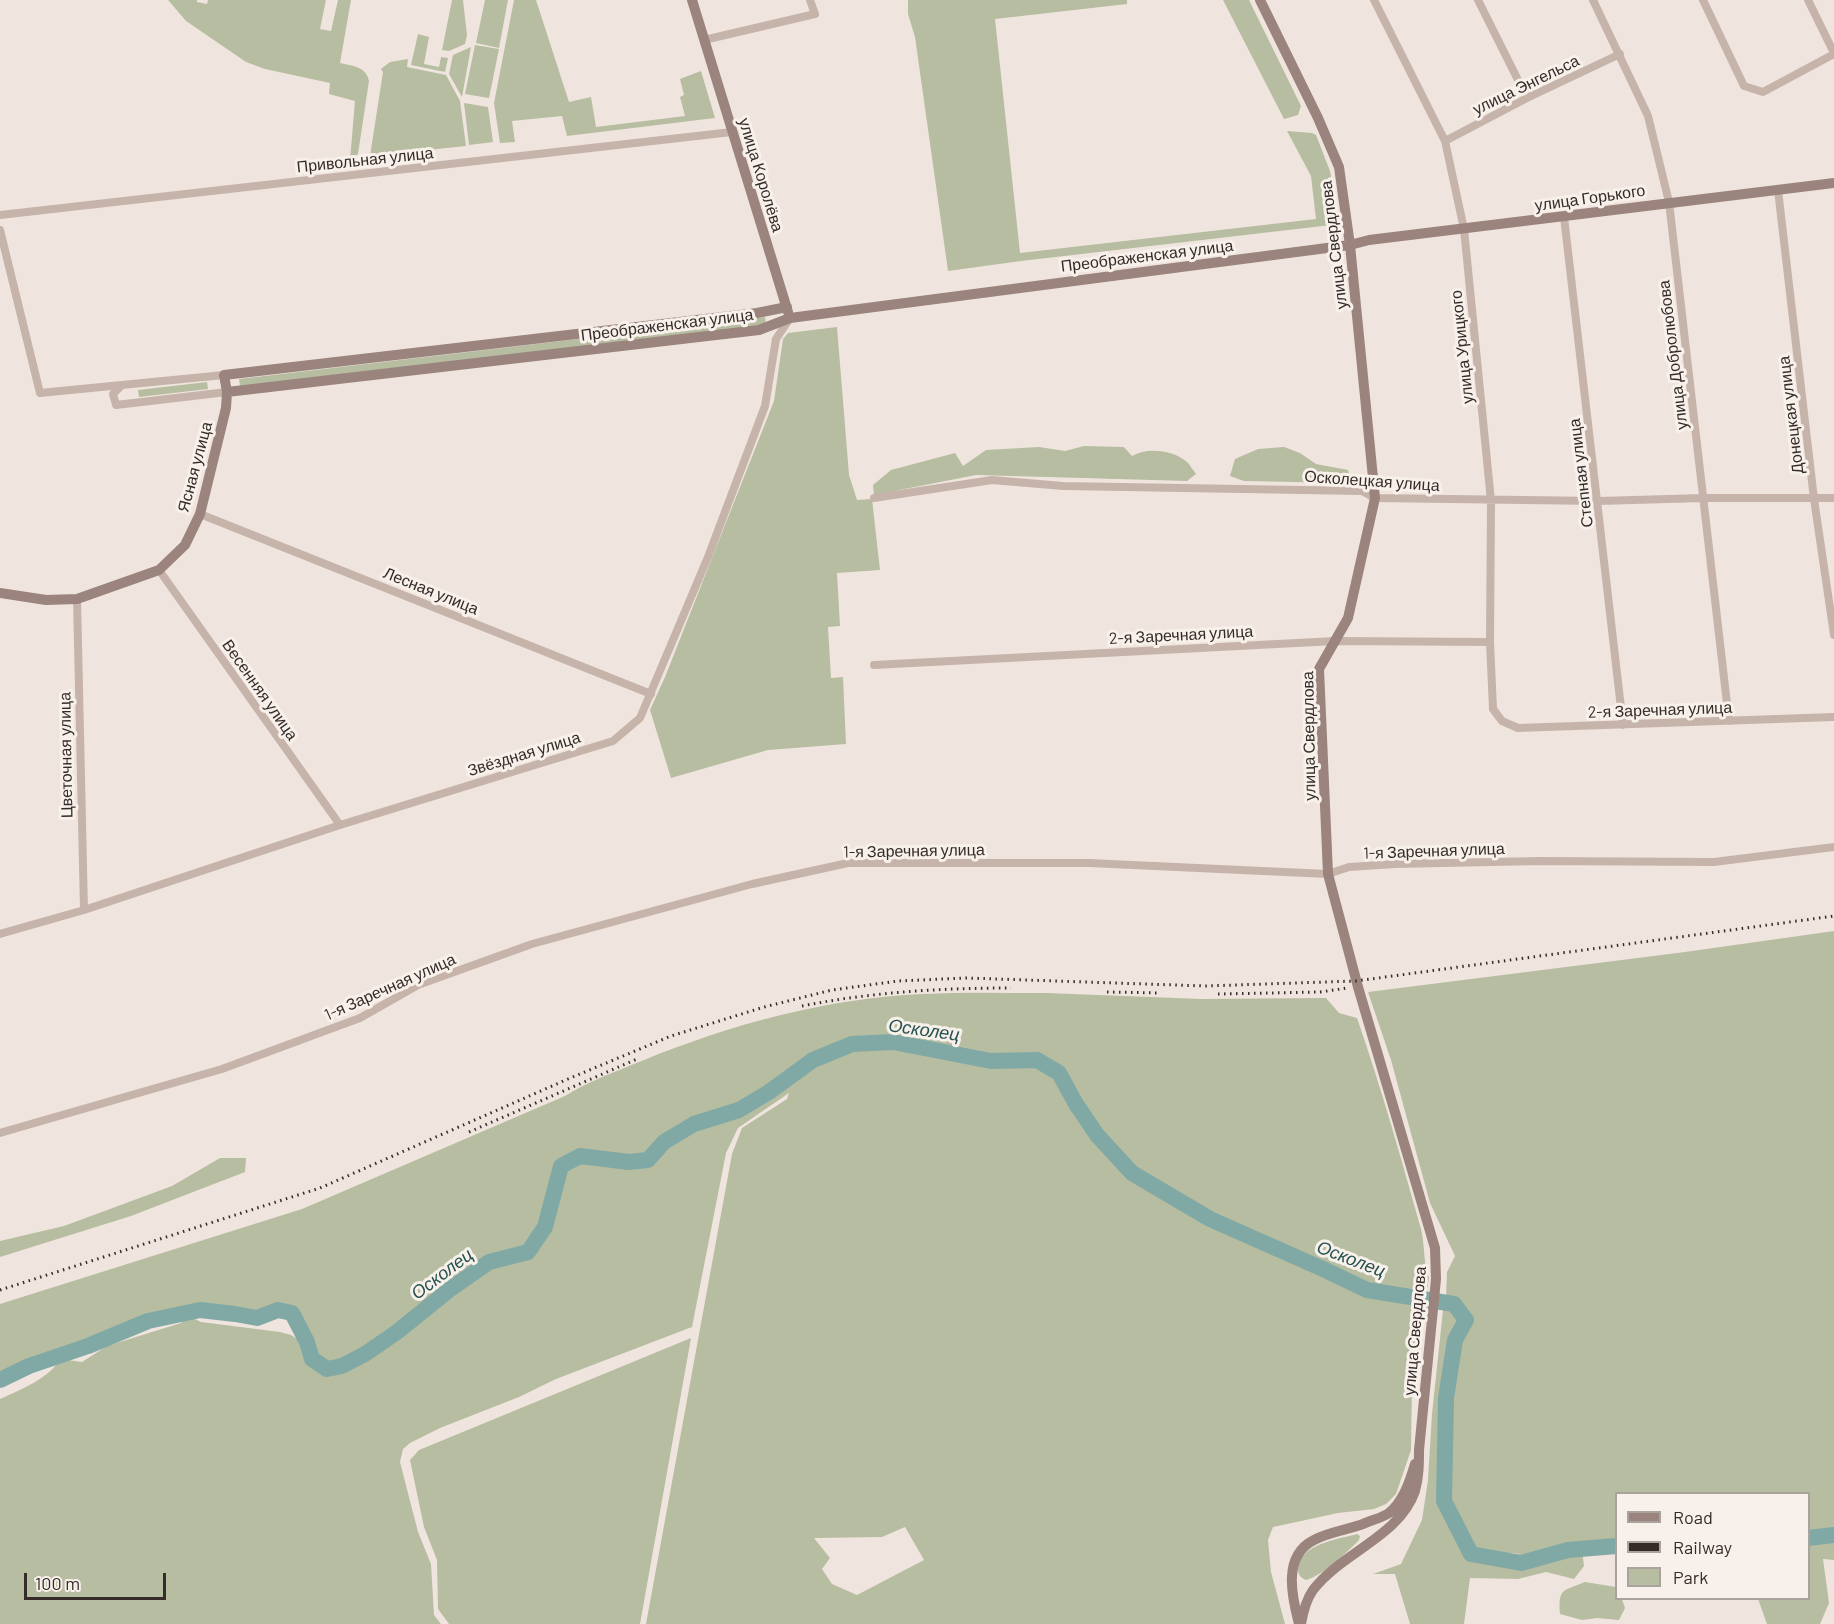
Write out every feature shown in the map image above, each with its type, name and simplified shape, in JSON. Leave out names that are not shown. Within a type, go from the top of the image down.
[{"type":"main road","name":"улица Королёва","points":[[692,0],[788,312]]},
{"type":"main road","name":"улица Свердлова","points":[[1260,0],[1318,118],[1339,167],[1350,245],[1375,498],[1348,618],[1319,669],[1328,874],[1358,987],[1435,1248],[1436,1280],[1417,1482],[1410,1502],[1388,1528],[1333,1569],[1313,1590],[1304,1607],[1300,1624]]},
{"type":"main road","name":"улица Горького","points":[[1350,245],[1369,240],[1834,183]]},
{"type":"main road","name":"Преображенская улица","points":[[224,375],[734,316],[788,312],[1350,245]]},
{"type":"main road","name":"Преображенская улица","points":[[227,392],[759,330],[788,312]]},
{"type":"main road","name":"Ясная улица","points":[[0,593],[46,600],[76,599],[159,570],[185,545],[200,514],[226,408],[227,392],[224,375]]},
{"type":"main road","name":"улица Свердлова","points":[[1300,1624],[1292,1597],[1291,1581],[1294,1564],[1301,1550],[1312,1540],[1388,1514],[1399,1502],[1419,1450]]},
{"type":"street","points":[[704,40],[815,14],[810,0]]},
{"type":"street","name":"улица Урицкого","points":[[1374,0],[1445,141],[1464,229],[1491,501],[1490,642],[1493,709]]},
{"type":"street","points":[[1478,0],[1527,98]]},
{"type":"street","name":"улица Добролюбова","points":[[1593,0],[1648,116],[1669,202],[1729,721]]},
{"type":"street","points":[[1703,0],[1744,86],[1762,92],[1834,53],[1808,0]]},
{"type":"street","name":"улица Энгельса","points":[[1445,141],[1527,98],[1620,54]]},
{"type":"street","name":"Привольная улица","points":[[0,215],[732,132]]},
{"type":"street","name":"Донецкая улица","points":[[1778,190],[1814,499],[1834,635]]},
{"type":"street","name":"Степная улица","points":[[1564,217],[1623,725]]},
{"type":"street","name":"Преображенская улица","points":[[0,230],[40,393],[224,375]]},
{"type":"street","name":"Звёздная улица","points":[[0,934],[84,910],[340,825],[613,741],[640,718],[708,557],[761,417],[776,339],[788,312]]},
{"type":"street","name":"Преображенская улица","points":[[122,386],[113,393],[116,405],[227,392]]},
{"type":"street","name":"Осколецкая улица","points":[[874,498],[992,480],[1063,486],[1362,491],[1375,498],[1491,501],[1834,498]]},
{"type":"street","name":"Лесная улица","points":[[200,514],[651,694]]},
{"type":"street","name":"Весенняя улица","points":[[159,570],[340,825]]},
{"type":"street","name":"Цветочная улица","points":[[76,599],[84,910]]},
{"type":"street","name":"2-я Заречная улица","points":[[874,665],[1335,641],[1490,642]]},
{"type":"street","name":"2-я Заречная улица","points":[[1493,709],[1502,721],[1518,728],[1834,717]]},
{"type":"street","name":"1-я Заречная улица","points":[[0,1134],[222,1069],[360,1018],[418,986],[532,944],[752,884],[848,863],[1089,863],[1328,874],[1349,867],[1395,864],[1540,861],[1714,862],[1834,848]]},
{"type":"green space","points":[[168,0],[197,0],[197,2],[207,4],[208,0],[326,0],[320,29],[331,31],[338,0],[351,0],[340,63],[362,70],[369,81],[358,154],[350,160],[355,101],[329,94],[330,83],[265,69],[246,62],[186,21]]},
{"type":"green space","points":[[452,0],[463,0],[467,35],[465,44],[449,51],[442,50]]},
{"type":"green space","points":[[485,0],[508,0],[499,48],[476,43]]},
{"type":"green space","points":[[514,0],[536,0],[569,102],[591,97],[596,127],[685,116],[680,97],[684,95],[680,79],[701,71],[715,118],[567,136],[562,116],[512,121],[515,142],[500,143],[494,103]]},
{"type":"green space","points":[[908,0],[1127,0],[1127,4],[995,19],[1020,253],[1316,219],[1311,176],[1287,131],[1316,135],[1330,171],[1340,224],[948,271],[915,37],[908,14]]},
{"type":"green space","points":[[1223,0],[1249,0],[1301,106],[1298,115],[1284,119]]},
{"type":"green space","points":[[418,34],[429,37],[424,64],[439,67],[441,57],[448,58],[445,72],[411,65]]},
{"type":"green space","points":[[475,45],[499,49],[489,98],[465,94]]},
{"type":"green space","points":[[471,47],[462,97],[449,74],[453,55]]},
{"type":"green space","points":[[408,59],[407,67],[446,75],[460,101],[466,146],[370,156],[383,72],[381,69],[390,62]]},
{"type":"green space","points":[[464,103],[488,107],[493,142],[469,145]]},
{"type":"green space","points":[[765,317],[766,325],[240,386],[239,379]]},
{"type":"green space","points":[[837,327],[849,475],[857,500],[872,499],[880,570],[837,573],[840,626],[828,627],[831,678],[843,677],[846,744],[768,750],[671,778],[650,710],[774,401],[783,339],[788,333]]},
{"type":"green space","points":[[207,382],[208,389],[139,397],[138,390]]},
{"type":"green space","points":[[1084,446],[1124,447],[1132,456],[1145,451],[1168,452],[1182,458],[1196,474],[1187,481],[976,475],[874,495],[873,485],[891,470],[955,453],[963,466],[986,450],[1039,447],[1065,451]]},
{"type":"green space","points":[[1284,447],[1300,453],[1316,464],[1348,470],[1350,478],[1345,483],[1244,481],[1230,476],[1235,459],[1258,449]]},
{"type":"green space","points":[[1834,931],[1834,1560],[1823,1559],[1829,1603],[1820,1624],[1767,1624],[1758,1600],[1810,1600],[1810,1492],[1615,1492],[1615,1543],[1581,1541],[1584,1566],[1574,1579],[1546,1572],[1518,1579],[1470,1578],[1464,1624],[1410,1624],[1395,1574],[1373,1574],[1401,1564],[1422,1520],[1428,1480],[1432,1414],[1443,1310],[1454,1307],[1463,1322],[1452,1339],[1443,1398],[1440,1502],[1468,1558],[1522,1554],[1473,1551],[1449,1500],[1451,1398],[1460,1342],[1471,1320],[1457,1299],[1446,1297],[1447,1272],[1455,1256],[1430,1203],[1391,1060],[1368,992]]},
{"type":"green space","points":[[954,993],[1046,993],[1202,999],[1326,998],[1339,1013],[1357,1018],[1383,1096],[1421,1229],[1429,1278],[1412,1382],[1411,1450],[1396,1494],[1386,1504],[1374,1509],[1338,1513],[1273,1527],[1268,1540],[1271,1572],[1285,1624],[646,1624],[732,1154],[742,1128],[787,1099],[789,1093],[738,1128],[726,1153],[692,1327],[556,1379],[519,1397],[440,1428],[403,1449],[400,1462],[418,1532],[431,1564],[434,1615],[441,1624],[0,1624],[0,1399],[41,1378],[61,1359],[82,1362],[107,1346],[181,1323],[189,1316],[201,1322],[291,1335],[305,1344],[310,1361],[328,1372],[344,1369],[374,1352],[491,1264],[532,1254],[547,1230],[556,1203],[563,1169],[579,1159],[629,1166],[651,1164],[697,1127],[741,1113],[788,1087],[779,1078],[737,1105],[693,1121],[660,1140],[644,1157],[628,1158],[593,1151],[575,1154],[559,1164],[552,1197],[541,1224],[520,1252],[488,1259],[364,1352],[341,1365],[327,1367],[313,1358],[309,1342],[293,1312],[278,1308],[258,1316],[200,1308],[146,1319],[87,1343],[27,1363],[0,1376],[0,1304],[302,1209],[565,1096],[613,1072],[746,1024],[816,1007],[887,997]],"holes":[[[905,1527],[924,1560],[857,1595],[832,1584],[822,1569],[830,1558],[814,1538],[882,1537]]]},
{"type":"green space","points":[[220,1158],[246,1158],[245,1172],[131,1216],[0,1257],[0,1241],[64,1226],[172,1186]]},
{"type":"green space","points":[[691,1338],[640,1624],[449,1624],[438,1609],[437,1560],[424,1527],[410,1460],[419,1450]]},
{"type":"green space","points":[[1357,1534],[1360,1536],[1359,1540],[1327,1568],[1306,1580],[1300,1576],[1298,1569],[1300,1561],[1312,1548]]},
{"type":"green space","points":[[1585,1582],[1615,1587],[1615,1600],[1622,1600],[1625,1608],[1619,1620],[1597,1618],[1582,1620],[1560,1614],[1561,1595]]},
{"type":"waterway","name":"Осколец","points":[[0,1380],[29,1366],[88,1346],[148,1321],[200,1310],[257,1318],[278,1310],[292,1313],[307,1342],[312,1359],[327,1369],[342,1366],[365,1354],[397,1332],[449,1290],[489,1262],[528,1252],[545,1227],[561,1166],[580,1156],[629,1162],[648,1160],[664,1142],[694,1124],[739,1110],[769,1092],[813,1060],[852,1044],[893,1042],[991,1061],[1037,1060],[1059,1073],[1097,1135],[1132,1173],[1210,1219],[1367,1290],[1454,1304],[1466,1320],[1455,1340],[1446,1398],[1444,1501],[1471,1554],[1521,1563],[1568,1550],[1615,1546]]},
{"type":"waterway","name":"Осколец","points":[[1810,1538],[1834,1535]]},
{"type":"railway","points":[[0,1290],[320,1188],[671,1036],[764,1007],[832,990],[898,981],[967,978],[1205,986],[1356,981],[1834,916]]},
{"type":"railway","points":[[802,1006],[854,997],[906,992],[1011,988]]},
{"type":"railway","points":[[1218,994],[1320,992],[1347,988]]},
{"type":"railway","points":[[1107,992],[1161,993]]},
{"type":"railway","points":[[469,1132],[637,1059]]}]
